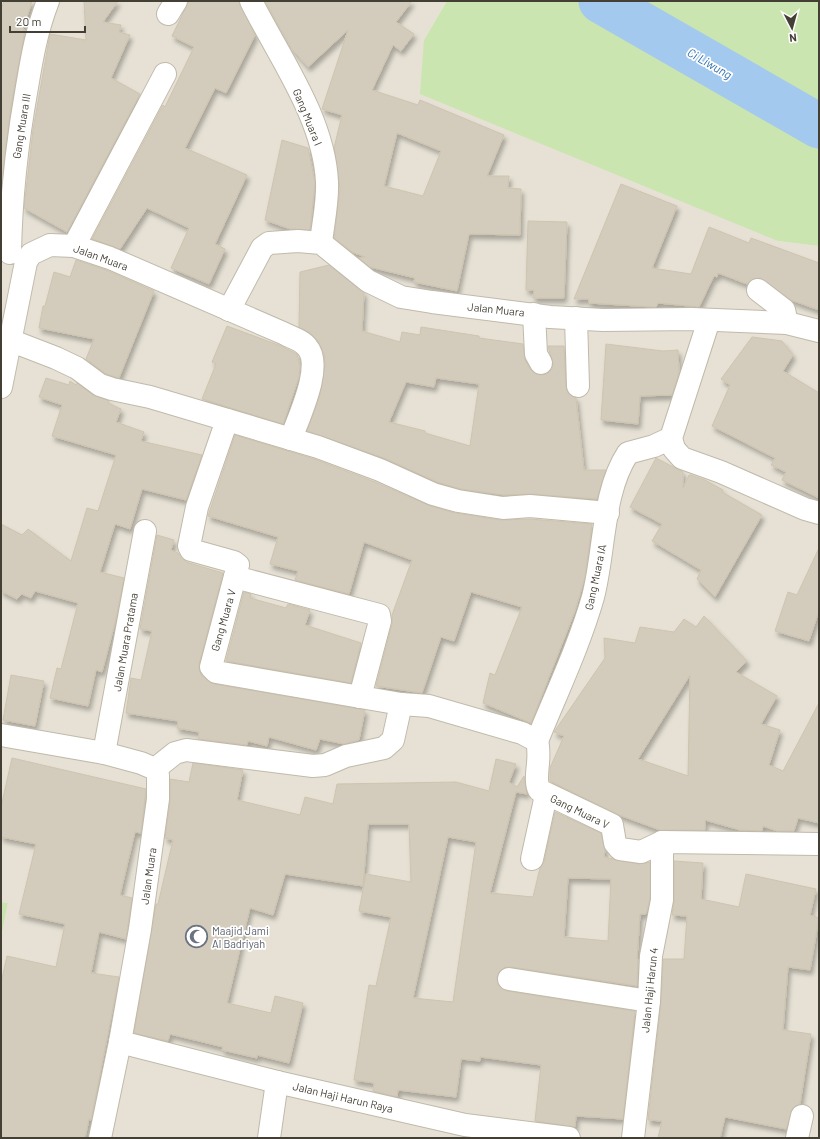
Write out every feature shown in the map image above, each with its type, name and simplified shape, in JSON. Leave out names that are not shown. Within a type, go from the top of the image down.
[{"type":"street","name":"Gang Muara III","points":[[14,253],[14,168],[19,131],[38,31],[48,1]]},
{"type":"street","name":"Gang Muara I","points":[[251,1],[291,76],[320,144],[327,182],[322,243]]},
{"type":"street","points":[[74,246],[165,74]]},
{"type":"street","points":[[229,310],[262,248],[269,243],[298,241],[322,243]]},
{"type":"street","name":"Jalan Muara","points":[[322,243],[368,281],[401,297],[432,302],[576,318],[603,320],[709,320],[787,323],[819,331]]},
{"type":"street","name":"Jalan Muara","points":[[14,253],[50,245],[74,246],[110,258],[282,333],[306,345],[313,364],[313,373],[291,439]]},
{"type":"street","points":[[1,383],[12,341],[26,262],[14,253]]},
{"type":"street","points":[[758,290],[784,310],[787,323]]},
{"type":"street","points":[[534,314],[536,354],[541,363]]},
{"type":"street","points":[[576,318],[578,386]]},
{"type":"street","points":[[709,320],[671,438],[674,449],[682,458],[721,472],[805,509],[819,513]]},
{"type":"street","points":[[12,341],[77,368],[100,385],[150,397],[291,439],[354,460],[433,494],[458,501],[502,508],[530,506],[608,513]]},
{"type":"street","name":"Gang Muara V","points":[[227,420],[196,507],[189,546],[190,550],[237,564],[238,568],[210,663],[216,672],[401,704],[430,706],[522,733],[537,741],[540,752],[536,784],[539,790],[546,795],[612,825],[615,843],[620,849],[641,852],[662,842],[819,844]]},
{"type":"street","name":"Gang Muara IA","points":[[537,741],[576,646],[593,596],[618,468],[628,453],[654,446],[671,438]]},
{"type":"street","name":"Jalan Muara Pratama","points":[[104,754],[145,531]]},
{"type":"street","points":[[235,578],[379,615],[380,622],[360,696]]},
{"type":"street","points":[[2,740],[104,754],[141,762],[155,770],[175,753],[186,750],[313,766],[326,765],[346,756],[384,748],[389,744],[393,740],[401,704]]},
{"type":"street","name":"Jalan Muara","points":[[100,1138],[120,1042],[140,929],[158,799],[158,781],[155,770]]},
{"type":"street","points":[[532,859],[546,795]]},
{"type":"street","name":"Jalan Haji Harun 4","points":[[633,1138],[649,1001],[652,956],[662,900],[662,842]]},
{"type":"street","points":[[510,979],[649,1001]]},
{"type":"street","name":"Jalan Haji Harun Raya","points":[[120,1042],[277,1082],[465,1125],[569,1138]]},
{"type":"street","points":[[269,1138],[277,1082]]},
{"type":"street","points":[[797,1138],[802,1116]]},
{"type":"shaded area","points":[[1,1],[447,1],[424,40],[778,241],[819,246],[819,1138],[1,1138],[1,938],[8,903],[1,902]]},
{"type":"green space","points":[[447,1],[819,1],[819,246],[778,241],[420,94],[424,40]]},
{"type":"green space","points":[[1,902],[8,903],[1,938]]},
{"type":"building","points":[[4,1],[32,1],[23,30],[25,30],[11,106],[1,186],[1,9]]},
{"type":"building","points":[[84,1],[118,1],[103,22],[121,25],[119,32],[130,35],[111,78],[140,94],[67,232],[24,208],[33,130],[50,34],[86,40]]},
{"type":"building","points":[[189,1],[239,1],[255,35],[226,93],[215,88],[185,148],[247,175],[215,244],[225,249],[209,284],[171,268],[189,228],[147,208],[120,249],[92,239],[163,105],[165,107],[194,47],[172,36]]},
{"type":"building","points":[[265,1],[412,1],[396,22],[414,34],[401,51],[393,45],[372,90],[418,105],[420,100],[504,135],[487,176],[509,176],[508,188],[521,189],[520,235],[469,234],[457,291],[414,282],[415,278],[370,267],[359,258],[365,257],[352,252],[334,238],[340,189],[334,148],[342,115],[322,109],[348,30],[308,67],[291,48]],"holes":[[[397,133],[441,151],[423,196],[384,186]]]},
{"type":"building","points":[[282,140],[308,148],[315,183],[310,230],[290,229],[265,220]]},
{"type":"building","points":[[621,184],[677,206],[652,268],[691,274],[709,227],[749,243],[751,238],[819,263],[819,310],[791,300],[760,278],[753,279],[747,284],[718,273],[717,277],[714,276],[699,307],[658,303],[656,307],[653,307],[589,303],[589,299],[574,299]]},
{"type":"building","points":[[528,221],[567,222],[564,298],[533,298],[534,290],[526,290]]},
{"type":"building","points":[[76,260],[106,270],[154,291],[119,378],[106,374],[86,359],[94,339],[39,328],[43,306],[45,306],[54,272],[70,277]]},
{"type":"building","points":[[329,265],[364,293],[362,331],[400,342],[402,332],[420,335],[421,327],[479,336],[479,338],[523,344],[525,360],[534,373],[540,375],[547,374],[552,369],[553,364],[548,346],[564,346],[566,386],[568,393],[576,398],[584,470],[606,470],[597,499],[531,494],[504,495],[461,489],[437,482],[384,458],[307,431],[320,395],[325,365],[324,354],[318,341],[310,333],[299,327],[300,272]],"holes":[[[436,378],[479,384],[470,446],[425,433],[425,431],[389,422],[406,382],[434,387]]]},
{"type":"building","points":[[227,326],[281,346],[297,354],[300,366],[299,377],[283,424],[202,399],[216,364],[212,362]]},
{"type":"building","points":[[752,337],[782,341],[793,355],[783,371],[819,393],[819,498],[782,480],[786,472],[771,465],[775,458],[712,426],[730,385],[721,379]]},
{"type":"building","points":[[606,344],[663,351],[678,350],[679,373],[672,395],[640,396],[638,424],[601,420]]},
{"type":"building","points":[[46,378],[69,385],[70,381],[76,385],[77,383],[93,395],[109,401],[108,403],[121,409],[116,422],[144,432],[141,441],[202,455],[186,500],[142,489],[130,529],[115,524],[100,572],[124,578],[115,623],[102,672],[96,670],[88,706],[50,698],[57,668],[61,669],[78,603],[35,591],[31,598],[22,594],[17,599],[1,591],[1,524],[22,535],[28,529],[71,561],[87,508],[98,511],[116,455],[52,436],[62,405],[39,397]]},
{"type":"building","points":[[235,435],[314,459],[375,482],[428,505],[455,513],[501,520],[530,519],[592,524],[585,577],[575,611],[531,723],[483,703],[490,673],[495,675],[522,607],[471,592],[454,641],[441,637],[422,693],[376,686],[392,624],[392,615],[412,560],[364,542],[349,594],[295,580],[298,571],[270,564],[278,537],[208,516]]},
{"type":"building","points":[[656,458],[683,472],[683,488],[689,475],[691,475],[705,480],[723,490],[722,492],[762,515],[715,597],[697,579],[701,570],[652,541],[662,524],[630,507]]},
{"type":"building","points":[[157,535],[174,540],[171,550],[178,553],[186,562],[223,573],[199,664],[199,670],[202,676],[214,684],[365,710],[359,740],[344,744],[320,739],[316,750],[269,737],[267,746],[248,741],[247,745],[198,739],[199,732],[177,728],[178,721],[126,713],[131,678],[141,680],[152,631],[140,629]]},
{"type":"building","points":[[819,548],[819,611],[809,641],[775,631],[788,592],[797,595]]},
{"type":"building","points":[[244,592],[251,594],[250,598],[286,608],[288,604],[310,610],[305,625],[361,643],[351,683],[226,661]]},
{"type":"building","points":[[704,616],[747,661],[736,672],[777,696],[761,724],[780,730],[769,765],[783,771],[819,703],[819,823],[798,818],[794,831],[777,831],[763,826],[762,831],[740,830],[705,820],[705,830],[660,830],[619,815],[550,781],[550,768],[564,736],[554,732],[605,658],[604,638],[635,643],[640,627],[674,632],[684,619],[696,627]],"holes":[[[690,675],[688,776],[638,759]]]},
{"type":"building","points":[[11,675],[44,681],[35,726],[3,720]]},
{"type":"building","points":[[12,758],[146,789],[141,833],[135,832],[120,895],[132,898],[126,939],[99,932],[91,973],[119,977],[91,1120],[89,1119],[85,1138],[1,1138],[1,983],[7,956],[56,967],[65,924],[19,914],[36,844],[1,837],[1,807]]},
{"type":"building","points":[[496,759],[516,764],[509,782],[517,787],[524,776],[527,794],[516,792],[490,893],[533,897],[540,868],[544,862],[555,812],[601,833],[605,850],[604,857],[639,864],[650,862],[650,899],[646,914],[640,914],[637,986],[511,967],[505,967],[500,971],[497,977],[498,984],[501,988],[507,991],[635,1011],[623,1119],[576,1116],[575,1127],[535,1121],[541,1065],[480,1057],[480,1061],[461,1059],[456,1097],[398,1090],[397,1097],[373,1091],[374,1083],[354,1080],[369,985],[376,986],[391,917],[359,911],[366,874],[411,882],[409,824],[368,824],[363,886],[285,874],[273,915],[250,908],[227,1003],[271,1013],[275,996],[303,1003],[289,1063],[257,1055],[257,1058],[222,1050],[223,1047],[170,1034],[168,1041],[134,1033],[156,904],[158,904],[173,840],[165,838],[170,801],[170,779],[189,782],[193,763],[243,770],[237,800],[300,815],[305,797],[333,804],[337,784],[456,782],[489,791]],"holes":[[[448,837],[476,842],[453,1002],[413,998]],[[568,878],[611,879],[608,941],[564,937]]]},
{"type":"building","points":[[674,861],[703,863],[701,899],[739,907],[746,874],[816,889],[810,915],[819,918],[810,970],[788,967],[783,1030],[811,1034],[800,1104],[793,1108],[786,1129],[725,1117],[720,1138],[658,1138],[662,1121],[648,1120],[661,1002],[663,959],[684,959],[687,916],[672,915],[674,900]]},
{"type":"waterway","name":"Ci Liwung","points":[[601,1],[819,126]]},
{"type":"place","name":"Maajid Jami Al Badriyah","points":[[197,936]]}]
